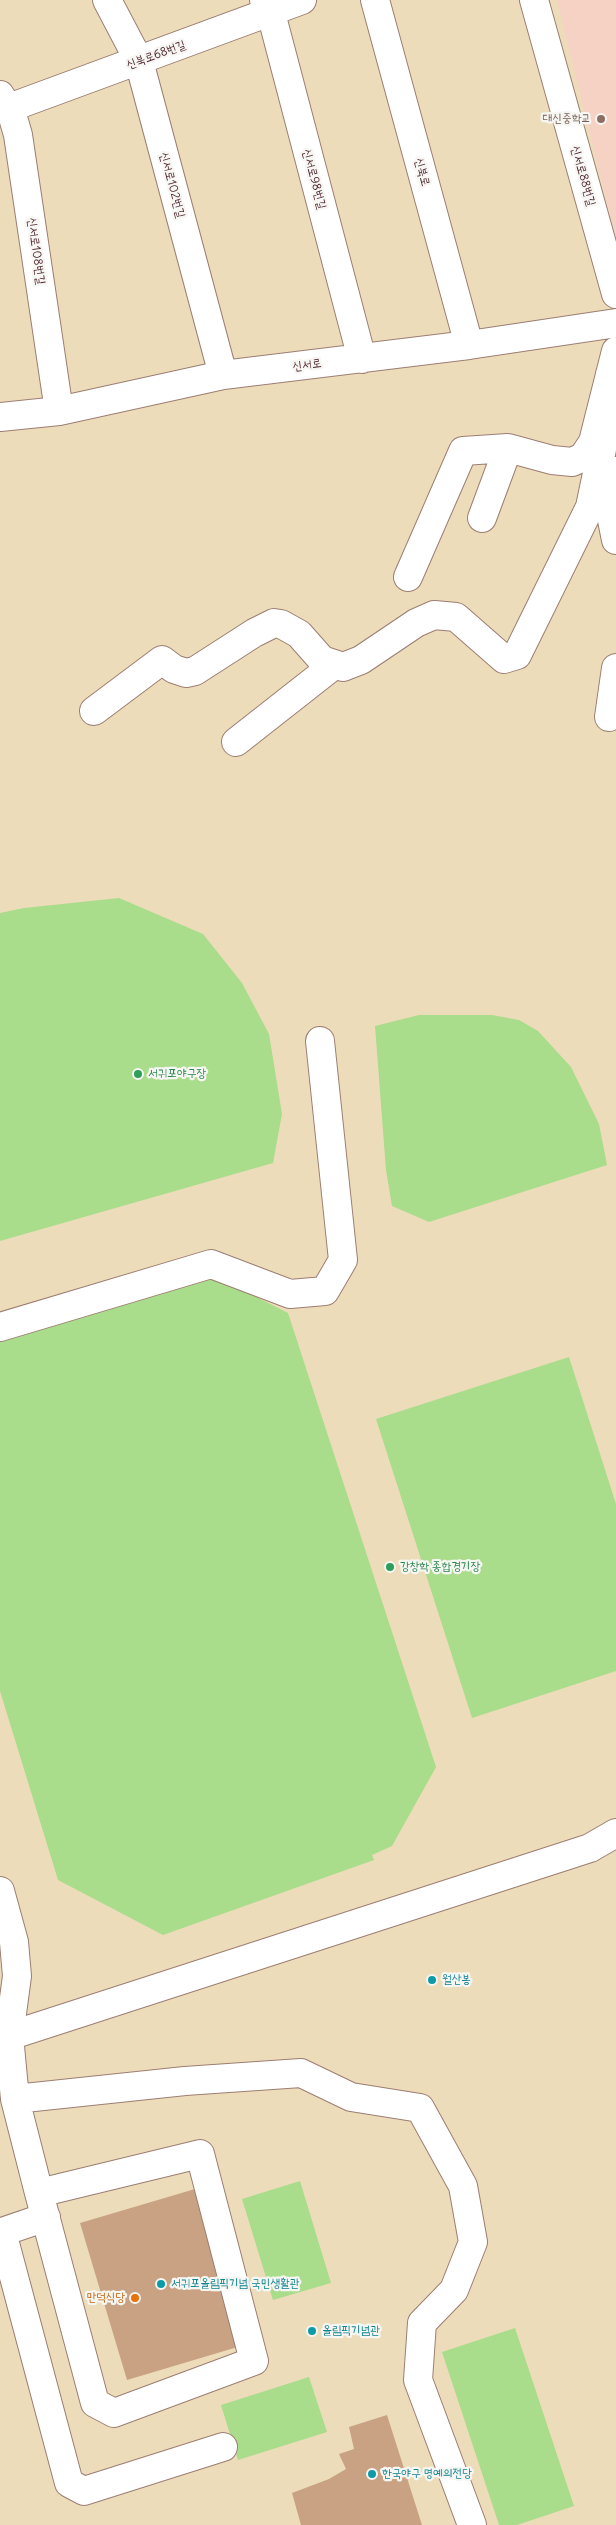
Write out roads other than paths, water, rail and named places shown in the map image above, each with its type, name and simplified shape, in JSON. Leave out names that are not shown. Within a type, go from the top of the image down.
[{"type":"street","name":"신서로102번길","points":[[107,0],[139,60],[223,376]]},
{"type":"street","name":"신북로68번길","points":[[4,102],[139,60],[267,6],[302,0]]},
{"type":"street","name":"신북로","points":[[375,0],[469,345]]},
{"type":"street","name":"신서로88번길","points":[[534,0],[616,294]]},
{"type":"street","name":"신서로98번길","points":[[267,6],[362,359]]},
{"type":"street","name":"신서로108번길","points":[[4,102],[18,135],[22,157],[59,411]]},
{"type":"street","name":"신서로","points":[[0,417],[59,411],[223,376],[469,345],[616,323]]},
{"type":"street","points":[[408,577],[464,451],[508,448],[552,460],[572,462],[583,458],[593,442],[613,362]]},
{"type":"street","points":[[94,711],[162,660],[174,669],[186,673],[195,671],[254,633],[274,623],[281,624],[299,634],[322,660],[343,667],[361,660],[416,623],[434,615],[456,617],[504,659],[517,655],[590,507],[608,420],[613,362]]},
{"type":"street","points":[[482,518],[508,448]]},
{"type":"street","points":[[616,465],[609,505],[616,540]]},
{"type":"street","points":[[236,742],[334,665]]},
{"type":"street","points":[[609,717],[616,668]]},
{"type":"street","points":[[0,1327],[211,1264],[290,1294],[325,1291],[343,1260],[320,1041]]},
{"type":"street","points":[[9,2036],[590,1848],[616,1833]]},
{"type":"street","points":[[0,1891],[14,1942],[17,1976],[9,2036],[15,2099],[43,2205],[95,2403],[114,2414],[254,2360],[200,2154],[43,2205],[2,2232],[69,2484],[84,2491],[223,2448]]},
{"type":"street","points":[[15,2099],[184,2081],[301,2073],[350,2097],[420,2108],[463,2186],[473,2242],[454,2290],[422,2322],[418,2380],[472,2525]]},
{"type":"place","name":"대신중학교","points":[[601,119]]},
{"type":"place","name":"서귀포야구장","points":[[138,1074]]},
{"type":"place","name":"강창학 종합경기장","points":[[390,1567]]},
{"type":"place","name":"월산봉","points":[[432,1980]]},
{"type":"place","name":"서귀포올림픽기념 국민생활관","points":[[161,2284]]},
{"type":"place","name":"만덕식당","points":[[135,2298]]},
{"type":"place","name":"올림픽기념관","points":[[312,2331]]},
{"type":"place","name":"한국야구 명예의전당","points":[[372,2474]]}]
